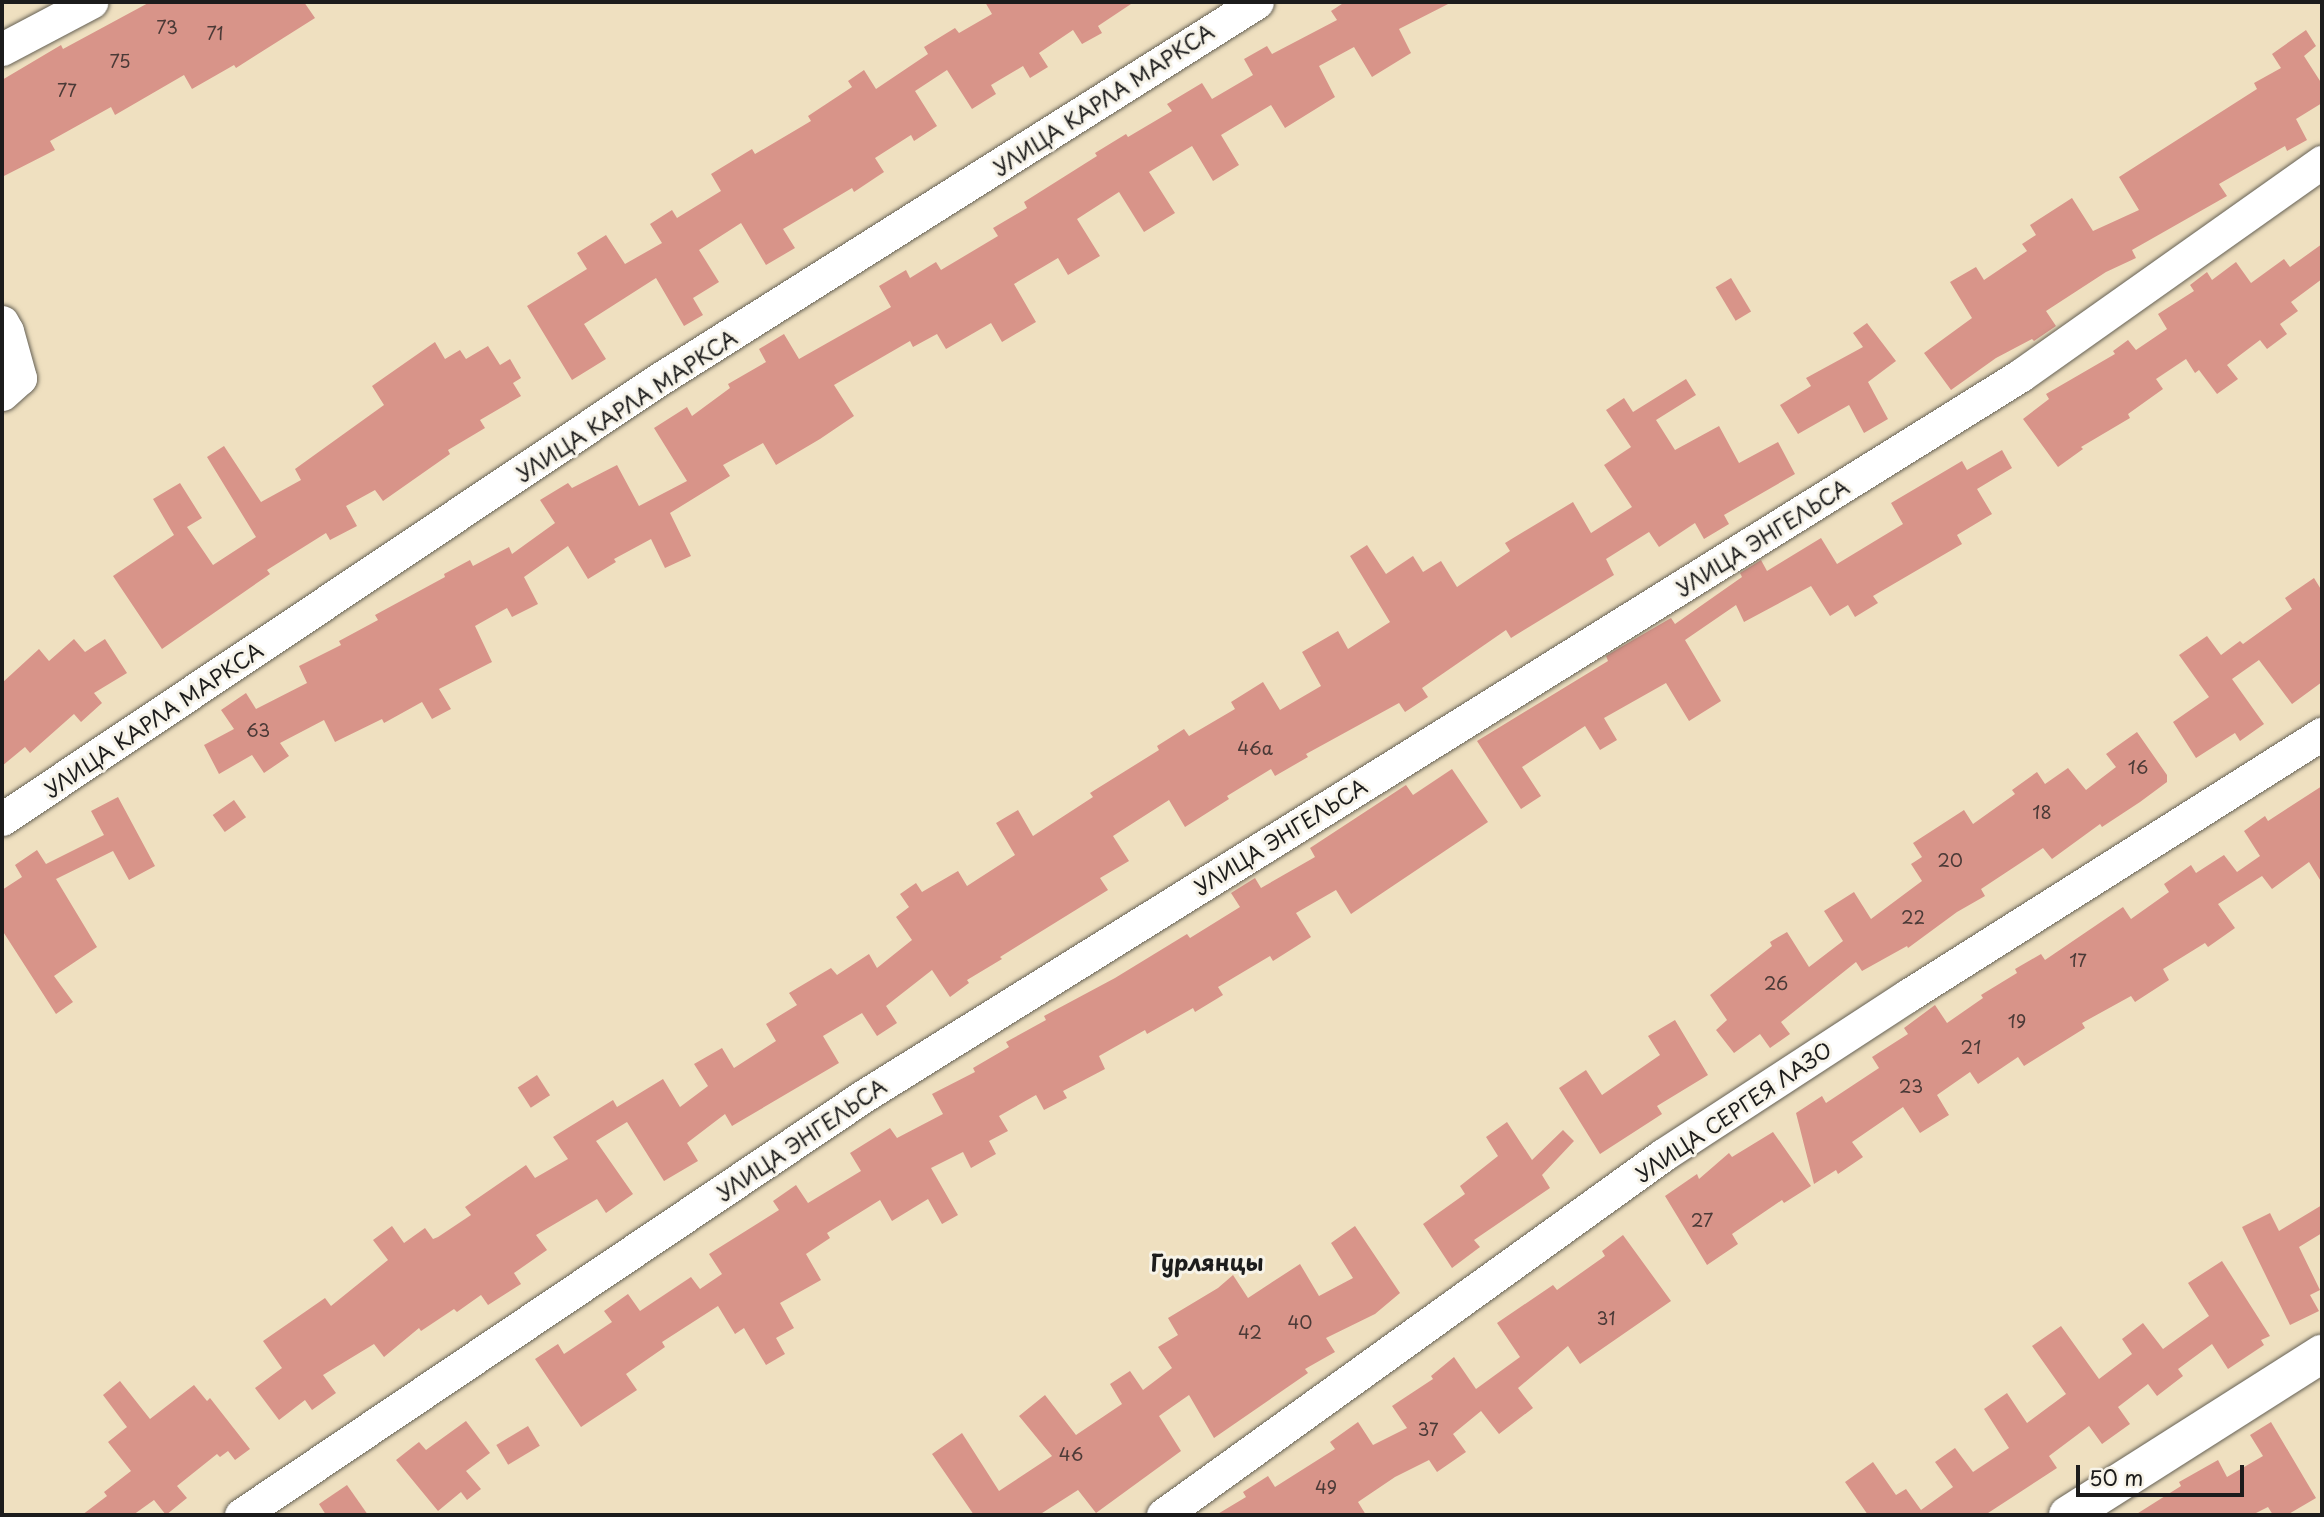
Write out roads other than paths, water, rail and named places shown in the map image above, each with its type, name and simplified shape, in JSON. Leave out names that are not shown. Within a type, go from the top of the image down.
[{"type":"main road","points":[[2067,1515],[2322,1354]]},
{"type":"street","points":[[2,49],[91,2]]},
{"type":"street","name":"УЛИЦА КАРЛА МАРКСА","points":[[2,819],[658,380],[1257,2]]},
{"type":"street","name":"УЛИЦА ЭНГЕЛЬСА","points":[[241,1515],[862,1097],[2021,375],[2322,162]]},
{"type":"street","points":[[2,322],[7,331],[11,386]]},
{"type":"street","name":"УЛИЦА СЕРГЕЯ ЛАЗО","points":[[1163,1515],[1663,1155],[1907,996],[2322,734]]},
{"type":"district","name":"Гурлянцы","points":[[1207,1262]]}]
